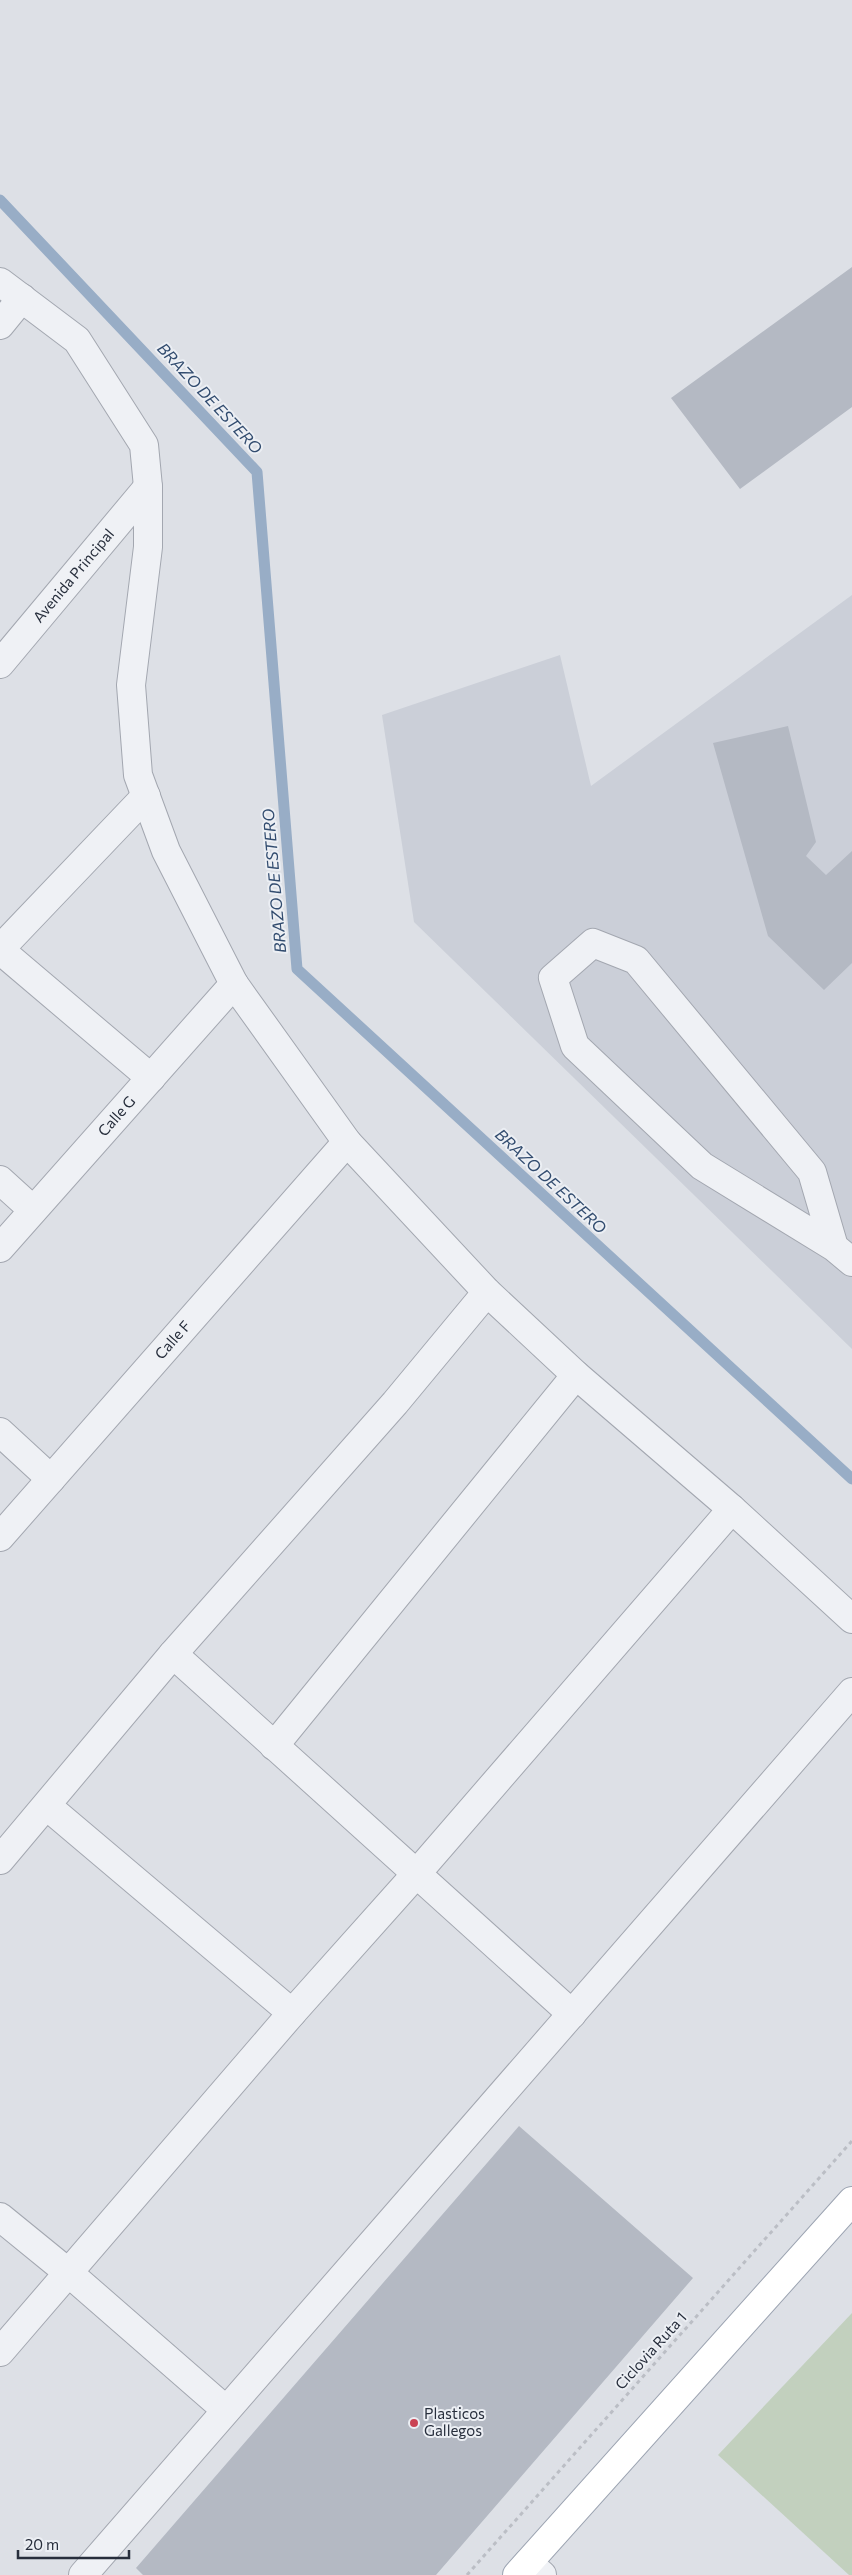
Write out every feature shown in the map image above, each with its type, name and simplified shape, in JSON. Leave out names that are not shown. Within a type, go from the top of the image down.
[{"type":"main road","points":[[529,2571],[852,2201]]},
{"type":"street","points":[[0,282],[77,340],[144,445],[148,487],[148,547],[131,685],[138,775],[166,851],[234,984],[347,1142],[487,1292],[576,1375],[732,1509],[852,1619]]},
{"type":"street","points":[[0,325],[22,298]]},
{"type":"street","name":"Avenida Principal","points":[[0,664],[148,487]]},
{"type":"street","points":[[146,796],[0,949],[151,1078]]},
{"type":"street","points":[[593,943],[636,960],[812,1172],[843,1254],[702,1166],[575,1046],[553,978],[593,943]]},
{"type":"street","name":"Calle G","points":[[0,1248],[234,984]]},
{"type":"street","name":"Calle F","points":[[0,1537],[347,1142]]},
{"type":"street","points":[[0,1180],[33,1210]]},
{"type":"street","points":[[0,1860],[174,1654],[395,1403],[487,1292]]},
{"type":"street","points":[[274,1746],[576,1375]]},
{"type":"street","points":[[0,1432],[51,1479]]},
{"type":"street","points":[[0,2352],[70,2274],[292,2013],[732,1509]]},
{"type":"street","points":[[174,1654],[572,2014]]},
{"type":"street","points":[[83,2575],[852,1692]]},
{"type":"street","points":[[47,1806],[292,2013]]},
{"type":"street","points":[[0,2217],[70,2274],[226,2410]]},
{"type":"path","name":"Ciclovia Ruta 1","points":[[467,2575],[852,2141]]},
{"type":"shaded area","points":[[852,595],[852,1349],[414,922],[382,715],[560,655],[591,786]]},
{"type":"green space","points":[[852,2313],[852,2575],[849,2575],[718,2455]]},
{"type":"building","points":[[852,267],[852,407],[740,489],[671,398]]},
{"type":"building","points":[[788,726],[816,842],[806,856],[826,875],[852,851],[852,963],[824,990],[768,936],[713,743]]},
{"type":"building","name":"Plasticos Gallegos","points":[[519,2126],[693,2278],[436,2575],[143,2575],[136,2568]]},
{"type":"waterway","name":"BRAZO DE ESTERO","points":[[0,200],[257,472],[297,969],[852,1479]]},
{"type":"place","name":"Plasticos Gallegos","points":[[414,2423]]}]
